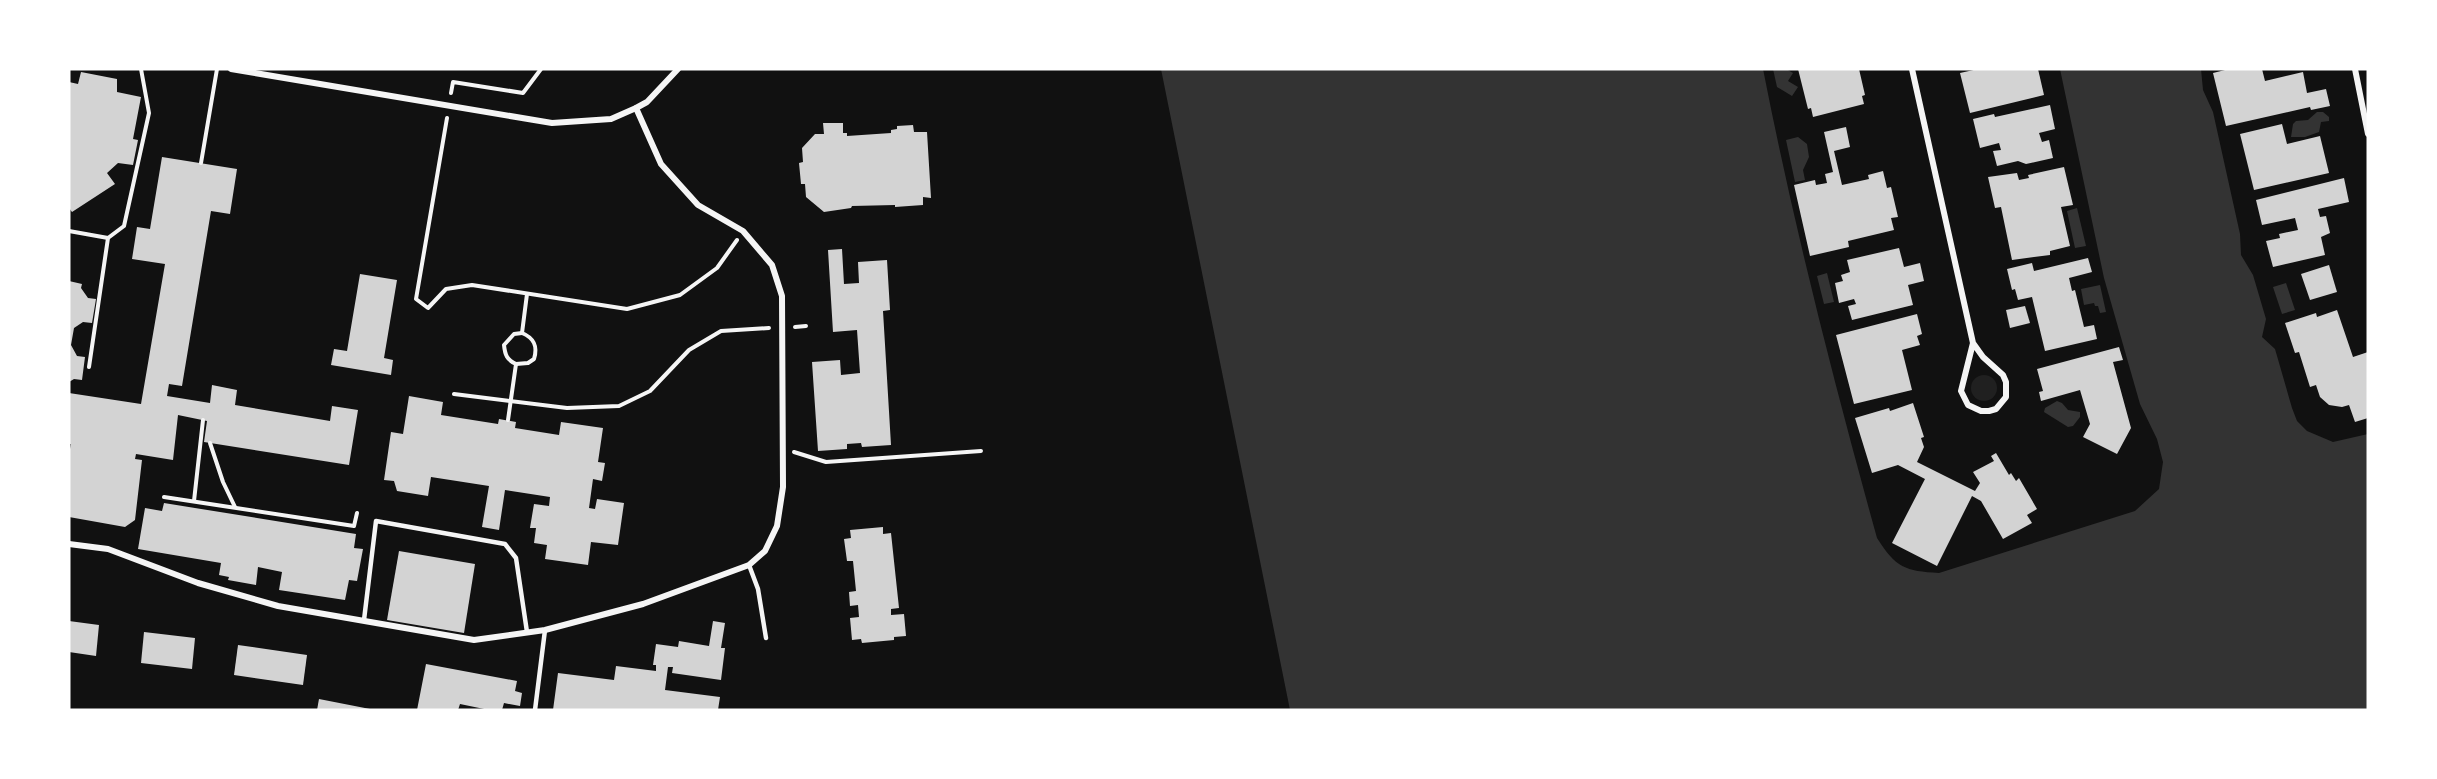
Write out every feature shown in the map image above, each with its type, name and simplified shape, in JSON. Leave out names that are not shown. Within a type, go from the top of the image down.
[{"type":"street","points":[[231,69],[552,123],[611,119],[647,102],[678,69]]},
{"type":"street","points":[[1912,69],[1973,344],[1983,357],[2003,375],[2006,382],[2006,397],[1996,409],[1981,411],[1968,405],[1961,391],[1973,344]]},
{"type":"street","points":[[2355,69],[2368,134]]},
{"type":"street","points":[[69,544],[108,549],[198,583],[278,606],[474,640],[545,630],[643,604],[749,565],[765,551],[777,526],[783,488],[782,296],[772,265],[743,231],[698,205],[661,164],[636,108]]},
{"type":"lane","points":[[363,620],[376,521],[505,544],[516,558],[527,632]]},
{"type":"lane","points":[[749,565],[758,589],[766,638]]},
{"type":"lane","points":[[535,710],[545,630]]},
{"type":"path","points":[[89,367],[108,238],[124,226],[149,113],[141,69]]},
{"type":"path","points":[[201,163],[217,69]]},
{"type":"path","points":[[541,69],[523,93],[453,82],[416,299],[428,308],[446,289],[472,285],[627,309],[680,295],[717,268],[743,231]]},
{"type":"path","points":[[69,231],[108,238]]},
{"type":"path","points":[[522,333],[527,294]]},
{"type":"path","points":[[454,394],[567,408],[619,406],[650,391],[689,350],[721,331],[806,326]]},
{"type":"path","points":[[522,333],[534,342],[536,350],[534,359],[528,363],[516,364],[509,361],[505,355],[504,345],[514,334],[522,333]]},
{"type":"path","points":[[508,420],[516,364]]},
{"type":"path","points":[[194,501],[203,420]]},
{"type":"path","points":[[210,443],[223,482],[235,507]]},
{"type":"path","points":[[782,452],[794,452],[826,462],[981,451]]},
{"type":"path","points":[[164,497],[354,526],[357,513]]},
{"type":"shaded area","points":[[1161,69],[1763,69],[1816,305],[1877,538],[1890,556],[1902,566],[1918,571],[1939,573],[2135,511],[2159,489],[2163,462],[2157,439],[2140,404],[2104,278],[2060,69],[2201,69],[2203,90],[2213,112],[2240,234],[2241,255],[2253,275],[2266,319],[2262,337],[2275,349],[2297,421],[2307,431],[2333,442],[2368,434],[2368,710],[1290,710]]},
{"type":"shaded area","points":[[1773,69],[1786,69],[1793,73],[1788,81],[1798,87],[1792,96],[1777,87]]},
{"type":"shaded area","points":[[2317,112],[2323,112],[2329,117],[2329,121],[2321,122],[2319,132],[2305,137],[2291,137],[2293,124],[2296,121],[2308,120]]},
{"type":"shaded area","points":[[1798,137],[1807,144],[1809,157],[1803,170],[1805,180],[1795,182],[1786,140]]},
{"type":"shaded area","points":[[2077,208],[2086,246],[2075,248],[2067,211]]},
{"type":"shaded area","points":[[1827,273],[1834,302],[1824,304],[1817,276]]},
{"type":"shaded area","points":[[2286,283],[2295,310],[2282,314],[2273,287]]},
{"type":"shaded area","points":[[2100,285],[2106,312],[2100,313],[2098,306],[2094,303],[2084,305],[2081,289]]},
{"type":"shaded area","points":[[1984,375],[1993,379],[1997,388],[1993,397],[1984,401],[1975,397],[1971,388],[1975,379]]},
{"type":"shaded area","points":[[2057,401],[2068,410],[2080,412],[2080,417],[2073,426],[2068,427],[2044,412],[2045,408]]},
{"type":"building","points":[[1798,69],[1859,69],[1865,95],[1862,96],[1864,104],[1813,117],[1811,108],[1808,109]]},
{"type":"building","points":[[1978,69],[2038,69],[2044,95],[1970,113],[1960,73]]},
{"type":"building","points":[[2229,69],[2262,69],[2265,81],[2303,72],[2307,93],[2326,89],[2330,106],[2311,110],[2310,107],[2226,126],[2213,73]]},
{"type":"building","points":[[81,72],[117,79],[117,92],[141,97],[133,139],[138,140],[133,165],[118,163],[107,173],[115,184],[72,212],[69,208],[69,82],[78,84]]},
{"type":"building","points":[[2050,105],[2055,129],[2039,133],[2042,142],[2049,140],[2053,158],[2026,164],[2018,161],[1997,166],[1993,151],[2001,150],[1999,143],[1980,148],[1973,119],[1994,114],[1995,117]]},
{"type":"building","points":[[823,123],[843,123],[843,133],[847,133],[847,136],[891,133],[891,130],[897,129],[897,126],[913,125],[914,132],[927,132],[931,198],[923,197],[923,205],[852,206],[824,212],[806,197],[805,184],[801,184],[799,163],[803,162],[802,148],[815,134],[824,134]]},
{"type":"building","points":[[2282,124],[2287,144],[2320,136],[2329,173],[2254,190],[2240,134]]},
{"type":"building","points":[[1846,127],[1850,147],[1834,151],[1842,185],[1869,179],[1868,175],[1883,171],[1887,188],[1891,187],[1898,217],[1891,218],[1894,230],[1848,241],[1849,247],[1810,256],[1794,185],[1815,180],[1816,185],[1827,183],[1825,174],[1833,172],[1824,132]]},
{"type":"building","points":[[162,157],[237,169],[230,214],[211,211],[182,386],[169,384],[167,396],[210,403],[212,385],[237,390],[235,405],[330,421],[332,406],[358,410],[349,465],[204,442],[207,421],[178,415],[173,460],[136,454],[135,459],[142,460],[135,520],[125,527],[69,517],[71,444],[69,444],[69,393],[141,404],[165,264],[132,259],[137,227],[150,229]]},
{"type":"building","points":[[2064,167],[2073,205],[2061,207],[2070,246],[2050,251],[2050,255],[2012,260],[2001,207],[1995,208],[1988,177],[2017,173],[2019,180],[2029,178],[2028,175]]},
{"type":"building","points":[[2344,178],[2349,202],[2318,209],[2320,217],[2326,216],[2330,233],[2321,237],[2325,255],[2273,267],[2266,241],[2280,238],[2279,234],[2298,230],[2295,218],[2262,225],[2256,200]]},
{"type":"building","points":[[1899,248],[1904,267],[1920,263],[1924,281],[1908,285],[1913,305],[1852,320],[1848,306],[1856,304],[1854,299],[1839,303],[1835,283],[1843,281],[1841,275],[1850,272],[1847,260]]},
{"type":"building","points":[[842,249],[844,284],[859,283],[858,262],[887,260],[890,310],[883,311],[891,445],[862,447],[861,443],[847,444],[847,449],[818,451],[812,362],[840,360],[841,375],[860,373],[857,330],[833,332],[828,250]]},
{"type":"building","points":[[2088,258],[2092,272],[2069,278],[2072,291],[2075,290],[2084,327],[2094,325],[2097,339],[2045,351],[2032,297],[2018,300],[2015,289],[2012,290],[2007,269],[2032,263],[2034,271]]},
{"type":"building","points":[[2329,265],[2337,292],[2310,300],[2301,274]]},
{"type":"building","points":[[360,274],[397,280],[384,358],[393,360],[391,375],[331,365],[334,349],[347,351]]},
{"type":"building","points":[[69,281],[82,284],[81,288],[88,298],[96,299],[92,323],[83,322],[74,328],[71,345],[77,356],[85,357],[82,380],[74,379],[69,382]]},
{"type":"building","points":[[2025,306],[2030,323],[2010,328],[2006,310]]},
{"type":"building","points":[[2337,310],[2353,357],[2368,352],[2368,418],[2355,422],[2349,405],[2342,407],[2329,405],[2320,397],[2316,385],[2310,387],[2299,352],[2295,353],[2285,323],[2316,313],[2317,317]]},
{"type":"building","points":[[1917,314],[1922,334],[1917,336],[1920,345],[1902,350],[1912,390],[1854,404],[1836,335]]},
{"type":"building","points":[[2119,347],[2123,360],[2113,362],[2131,428],[2117,454],[2083,437],[2090,424],[2080,390],[2041,401],[2039,392],[2043,391],[2037,369]]},
{"type":"building","points":[[409,396],[443,402],[441,415],[498,424],[499,419],[516,422],[515,428],[559,435],[561,422],[603,428],[598,462],[605,463],[602,481],[593,479],[589,508],[595,509],[597,499],[624,503],[618,545],[591,542],[588,565],[545,559],[547,545],[534,543],[536,528],[530,528],[534,504],[549,506],[550,497],[505,490],[499,530],[482,527],[489,486],[431,477],[428,496],[397,491],[394,481],[384,480],[391,432],[403,434]]},
{"type":"building","points":[[1913,403],[1924,437],[1921,438],[1924,447],[1917,462],[1975,491],[1980,483],[1973,472],[1994,461],[1991,456],[1996,453],[2009,475],[2011,473],[2016,481],[2019,478],[2037,509],[2027,515],[2032,523],[2003,539],[1981,501],[1972,496],[1937,566],[1892,543],[1925,479],[1898,465],[1872,473],[1855,418],[1889,408],[1890,411]]},
{"type":"building","points":[[164,503],[356,534],[354,548],[363,549],[357,581],[349,580],[345,600],[279,590],[282,572],[258,567],[256,585],[228,580],[229,577],[219,575],[221,563],[138,549],[145,508],[162,511]]},
{"type":"building","points":[[883,527],[883,534],[891,533],[899,608],[891,609],[891,615],[904,614],[906,636],[894,637],[894,640],[862,643],[861,639],[852,640],[850,618],[859,617],[858,605],[850,606],[849,592],[856,591],[853,561],[847,561],[844,539],[851,538],[850,530]]},
{"type":"building","points":[[399,551],[475,564],[464,633],[387,620]]},
{"type":"building","points":[[69,621],[99,625],[96,656],[69,652]]},
{"type":"building","points":[[713,621],[725,623],[721,648],[725,648],[721,680],[672,673],[673,667],[668,667],[665,690],[720,697],[718,710],[553,710],[558,673],[614,680],[616,666],[656,671],[656,665],[653,665],[656,644],[678,647],[679,641],[709,646]]},
{"type":"building","points":[[144,632],[195,638],[192,669],[141,663]]},
{"type":"building","points":[[238,645],[307,655],[303,685],[234,675]]},
{"type":"building","points":[[426,664],[517,681],[515,691],[522,693],[520,706],[504,703],[502,710],[489,710],[460,704],[458,710],[417,710]]},
{"type":"building","points":[[319,699],[370,709],[370,710],[317,710]]}]
